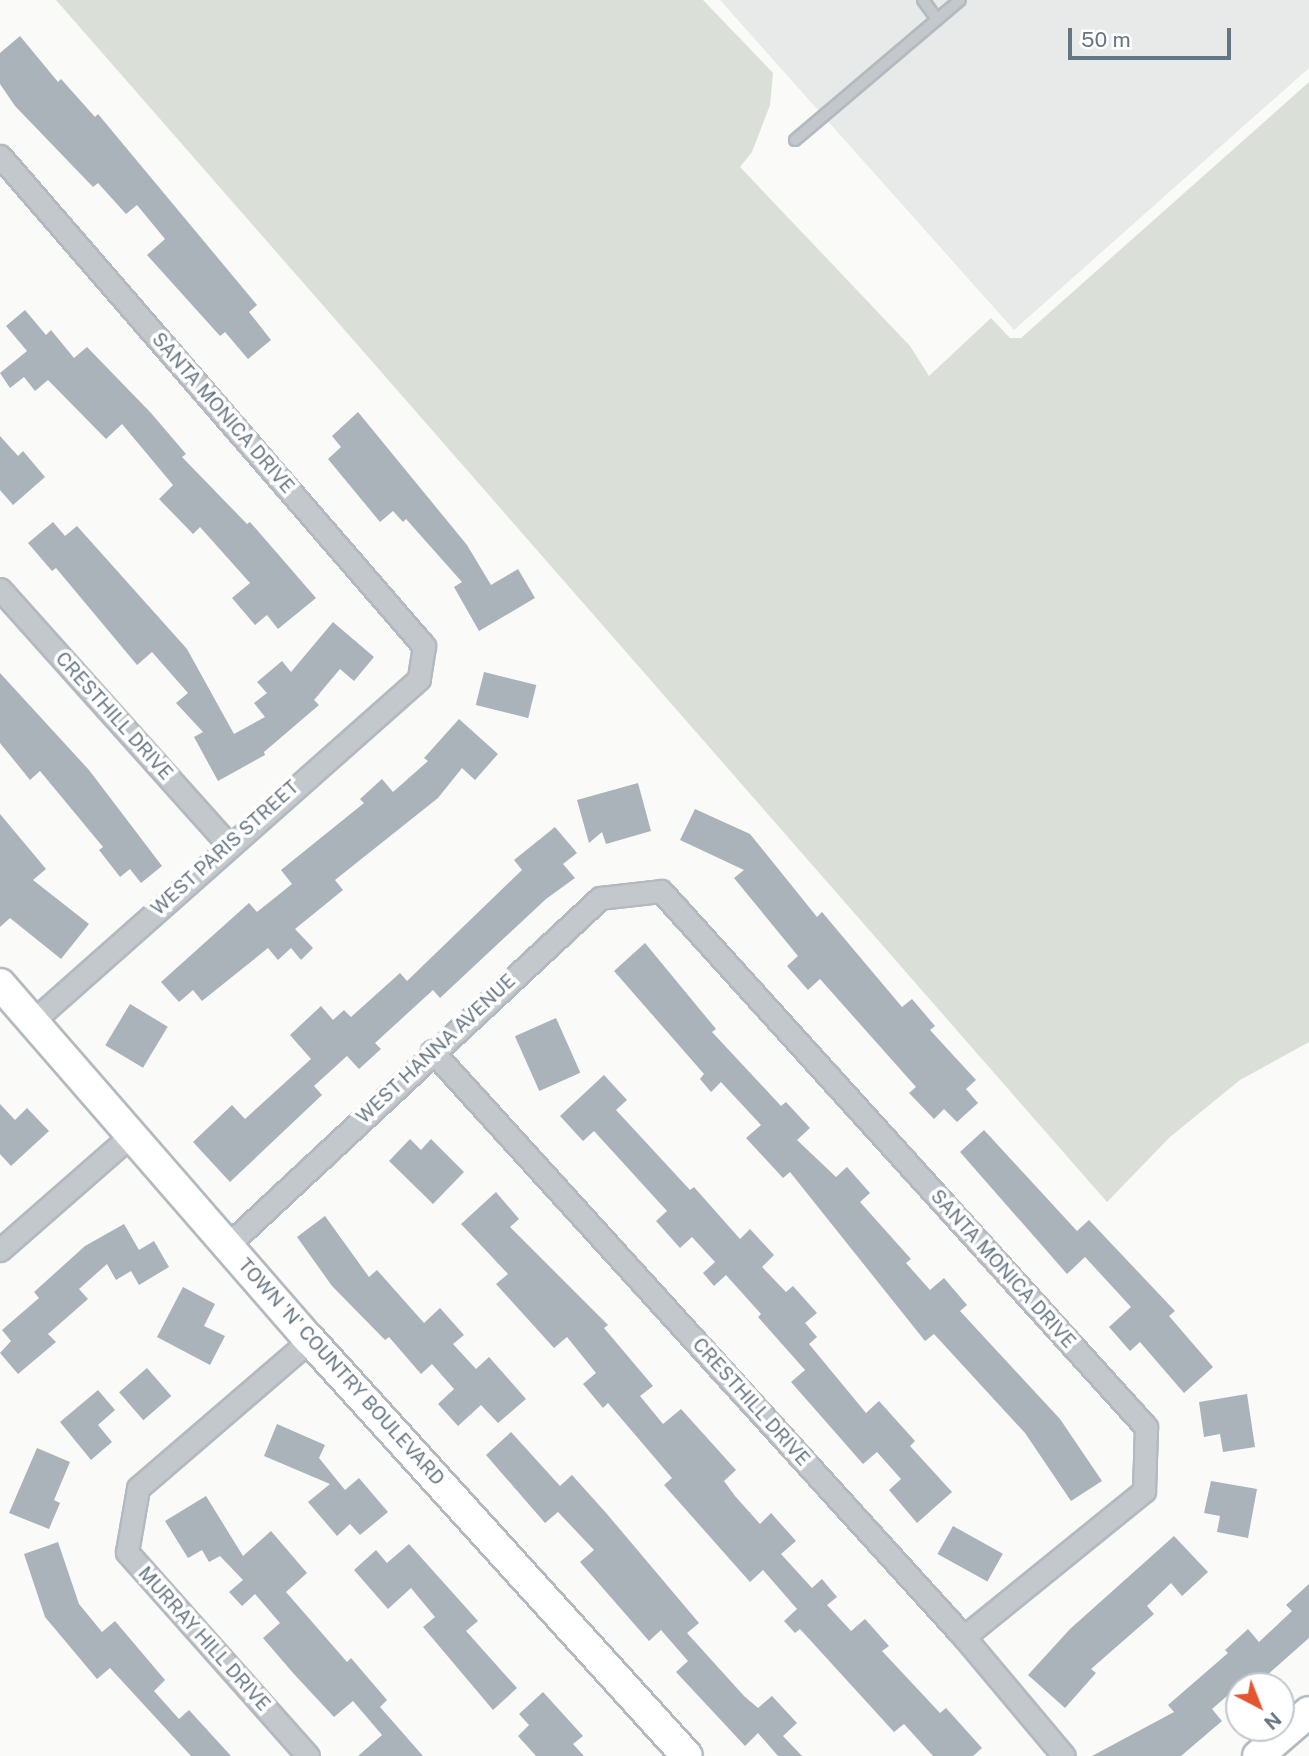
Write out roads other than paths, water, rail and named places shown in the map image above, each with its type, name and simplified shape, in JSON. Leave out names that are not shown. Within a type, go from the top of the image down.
[{"type":"street","name":"SANTA MONICA DRIVE","points":[[0,156],[424,646],[419,679]]},
{"type":"street","name":"CRESTHILL DRIVE","points":[[0,589],[228,844]]},
{"type":"street","name":"WEST PARIS STREET","points":[[33,1021],[228,844],[419,679]]},
{"type":"street","name":"SANTA MONICA DRIVE","points":[[661,891],[1146,1427],[1144,1491],[964,1637]]},
{"type":"street","name":"WEST HANNA AVENUE","points":[[229,1244],[432,1051],[600,898],[661,891]]},
{"type":"street","name":"TOWN 'N' COUNTRY BOULEVARD","points":[[0,984],[310,1340],[687,1756]]},
{"type":"street","name":"CRESTHILL DRIVE","points":[[432,1051],[964,1637],[1064,1756]]},
{"type":"street","points":[[0,1251],[130,1136]]},
{"type":"street","name":"MURRAY HILL DRIVE","points":[[308,1756],[127,1552],[138,1488],[310,1340]]},
{"type":"street","points":[[1258,1756],[1309,1712]]},
{"type":"lane","points":[[923,0],[937,19]]},
{"type":"lane","points":[[794,140],[960,0]]}]
